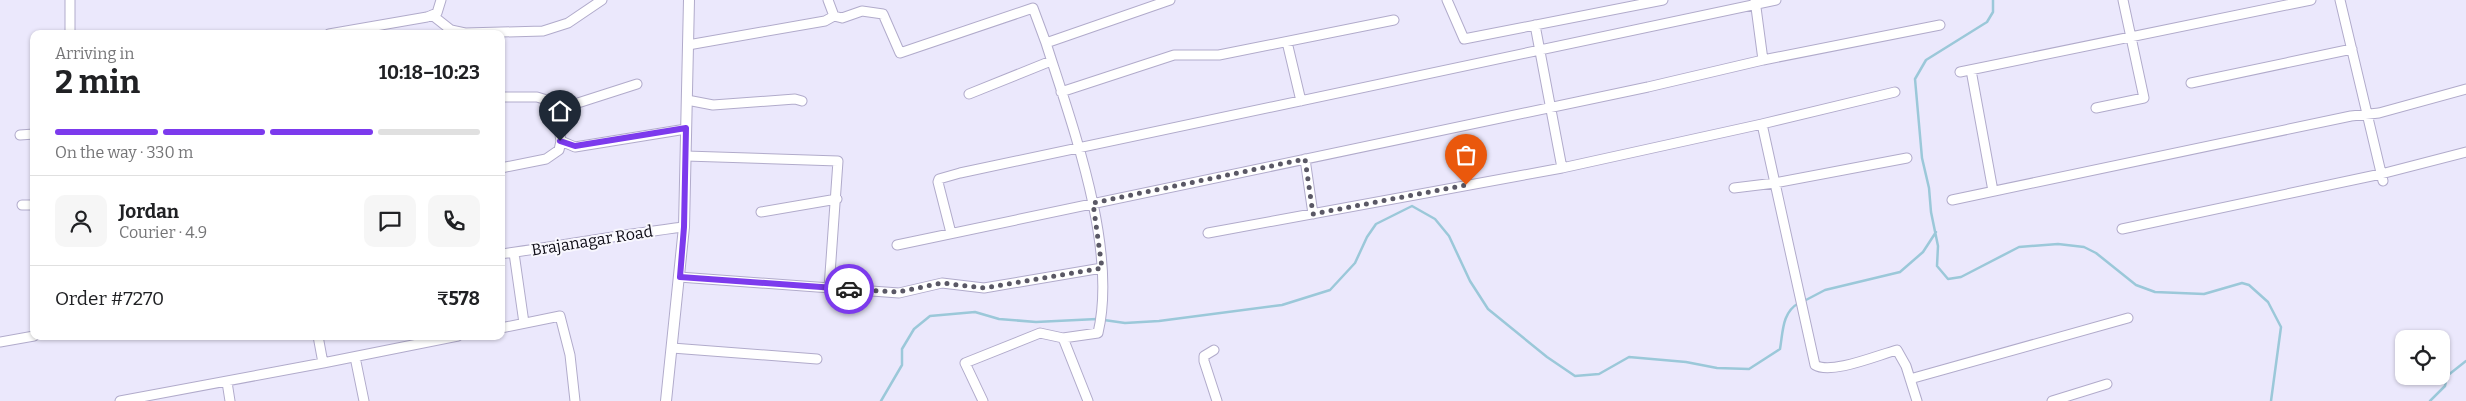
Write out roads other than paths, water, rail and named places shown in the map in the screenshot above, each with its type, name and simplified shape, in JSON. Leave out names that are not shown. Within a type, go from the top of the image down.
[{"type":"street","points":[[70,0],[70,30]]},
{"type":"street","points":[[351,30],[432,15],[437,13],[441,0]]},
{"type":"street","points":[[505,32],[543,31],[568,24],[602,0]]},
{"type":"street","points":[[666,401],[684,227],[689,0]]},
{"type":"street","points":[[828,0],[834,16]]},
{"type":"street","points":[[1046,43],[1170,0]]},
{"type":"street","points":[[1447,0],[1464,39],[1663,0]]},
{"type":"street","points":[[951,233],[940,191],[939,179],[1756,2],[1776,0]]},
{"type":"street","points":[[2096,108],[2144,98],[2123,0]]},
{"type":"street","points":[[1960,72],[2311,0]]},
{"type":"street","points":[[2340,0],[2382,178]]},
{"type":"street","points":[[1756,2],[1763,60]]},
{"type":"street","points":[[688,45],[779,30],[825,21],[834,16],[842,18],[862,12],[883,14],[900,53],[1030,4],[1046,43],[1093,203],[1102,268],[1103,313],[1098,333],[1063,338],[1040,333],[965,364],[982,401]]},
{"type":"street","points":[[432,15],[451,30]]},
{"type":"street","points":[[1061,92],[1174,55],[1219,55],[1394,20]]},
{"type":"street","points":[[896,245],[1551,108],[1763,60],[1940,25]]},
{"type":"street","points":[[1535,26],[1562,168]]},
{"type":"street","points":[[1286,42],[1301,101]]},
{"type":"street","points":[[2191,83],[2352,49]]},
{"type":"street","points":[[968,94],[1051,61]]},
{"type":"street","points":[[1971,70],[1993,191]]},
{"type":"street","points":[[556,110],[637,84]]},
{"type":"street","points":[[1952,200],[2351,116],[2367,116],[2466,89]]},
{"type":"street","points":[[1208,233],[1562,168],[1762,124],[1895,92]]},
{"type":"street","points":[[505,97],[537,97],[550,101],[556,110],[560,141],[559,150],[552,156],[505,167]]},
{"type":"street","points":[[687,100],[713,105],[802,100]]},
{"type":"street","points":[[1762,124],[1815,365],[1821,369],[1837,368],[1897,350],[1906,366],[1916,401]]},
{"type":"street","points":[[560,141],[575,146],[686,128]]},
{"type":"street","points":[[20,135],[30,134]]},
{"type":"street","points":[[2122,229],[2382,178],[2466,152]]},
{"type":"street","points":[[686,156],[838,161],[837,199],[832,231],[829,288]]},
{"type":"street","points":[[1734,188],[1775,183],[1907,158]]},
{"type":"street","points":[[1305,159],[1313,214]]},
{"type":"street","points":[[761,212],[837,199]]},
{"type":"street","points":[[22,205],[30,205]]},
{"type":"street","name":"Brajanagar Road","points":[[505,254],[573,245],[625,234],[684,227]]},
{"type":"street","points":[[514,253],[524,323]]},
{"type":"street","points":[[680,277],[898,292],[942,283],[984,288],[1102,268]]},
{"type":"street","points":[[505,327],[560,316],[570,354],[576,401]]},
{"type":"street","points":[[1910,379],[2128,318]]},
{"type":"street","points":[[0,342],[30,337]]},
{"type":"street","points":[[1063,338],[1088,401]]},
{"type":"street","points":[[319,340],[323,363]]},
{"type":"street","points":[[120,401],[438,340]]},
{"type":"street","points":[[672,348],[817,359]]},
{"type":"street","points":[[1214,350],[1204,356],[1204,361],[1217,401]]},
{"type":"street","points":[[355,357],[364,401]]},
{"type":"street","points":[[227,382],[230,401]]},
{"type":"street","points":[[2052,401],[2107,384]]},
{"type":"waterway","points":[[1993,0],[1993,12],[1987,22],[1926,60],[1915,79],[1922,158],[1929,188],[1931,212],[1938,246],[1937,266],[1948,279],[1961,277],[2019,247],[2058,244],[2084,247],[2096,253],[2136,285],[2155,292],[2204,294],[2242,283],[2249,285],[2268,302],[2281,327],[2271,401]]},
{"type":"waterway","points":[[881,401],[902,365],[902,349],[914,329],[930,316],[975,312],[999,319],[1036,322],[1097,319],[1125,323],[1159,321],[1282,305],[1330,290],[1355,263],[1367,237],[1376,224],[1412,206],[1435,219],[1449,236],[1470,281],[1488,309],[1547,357],[1575,376],[1599,374],[1629,357],[1686,362],[1717,368],[1749,369],[1780,349],[1786,317],[1793,307],[1799,303]]},
{"type":"waterway","points":[[1804,301],[1825,290],[1900,272],[1923,252],[1936,232]]},
{"type":"waterway","points":[[2430,401],[2445,386],[2447,376],[2466,361]]}]
